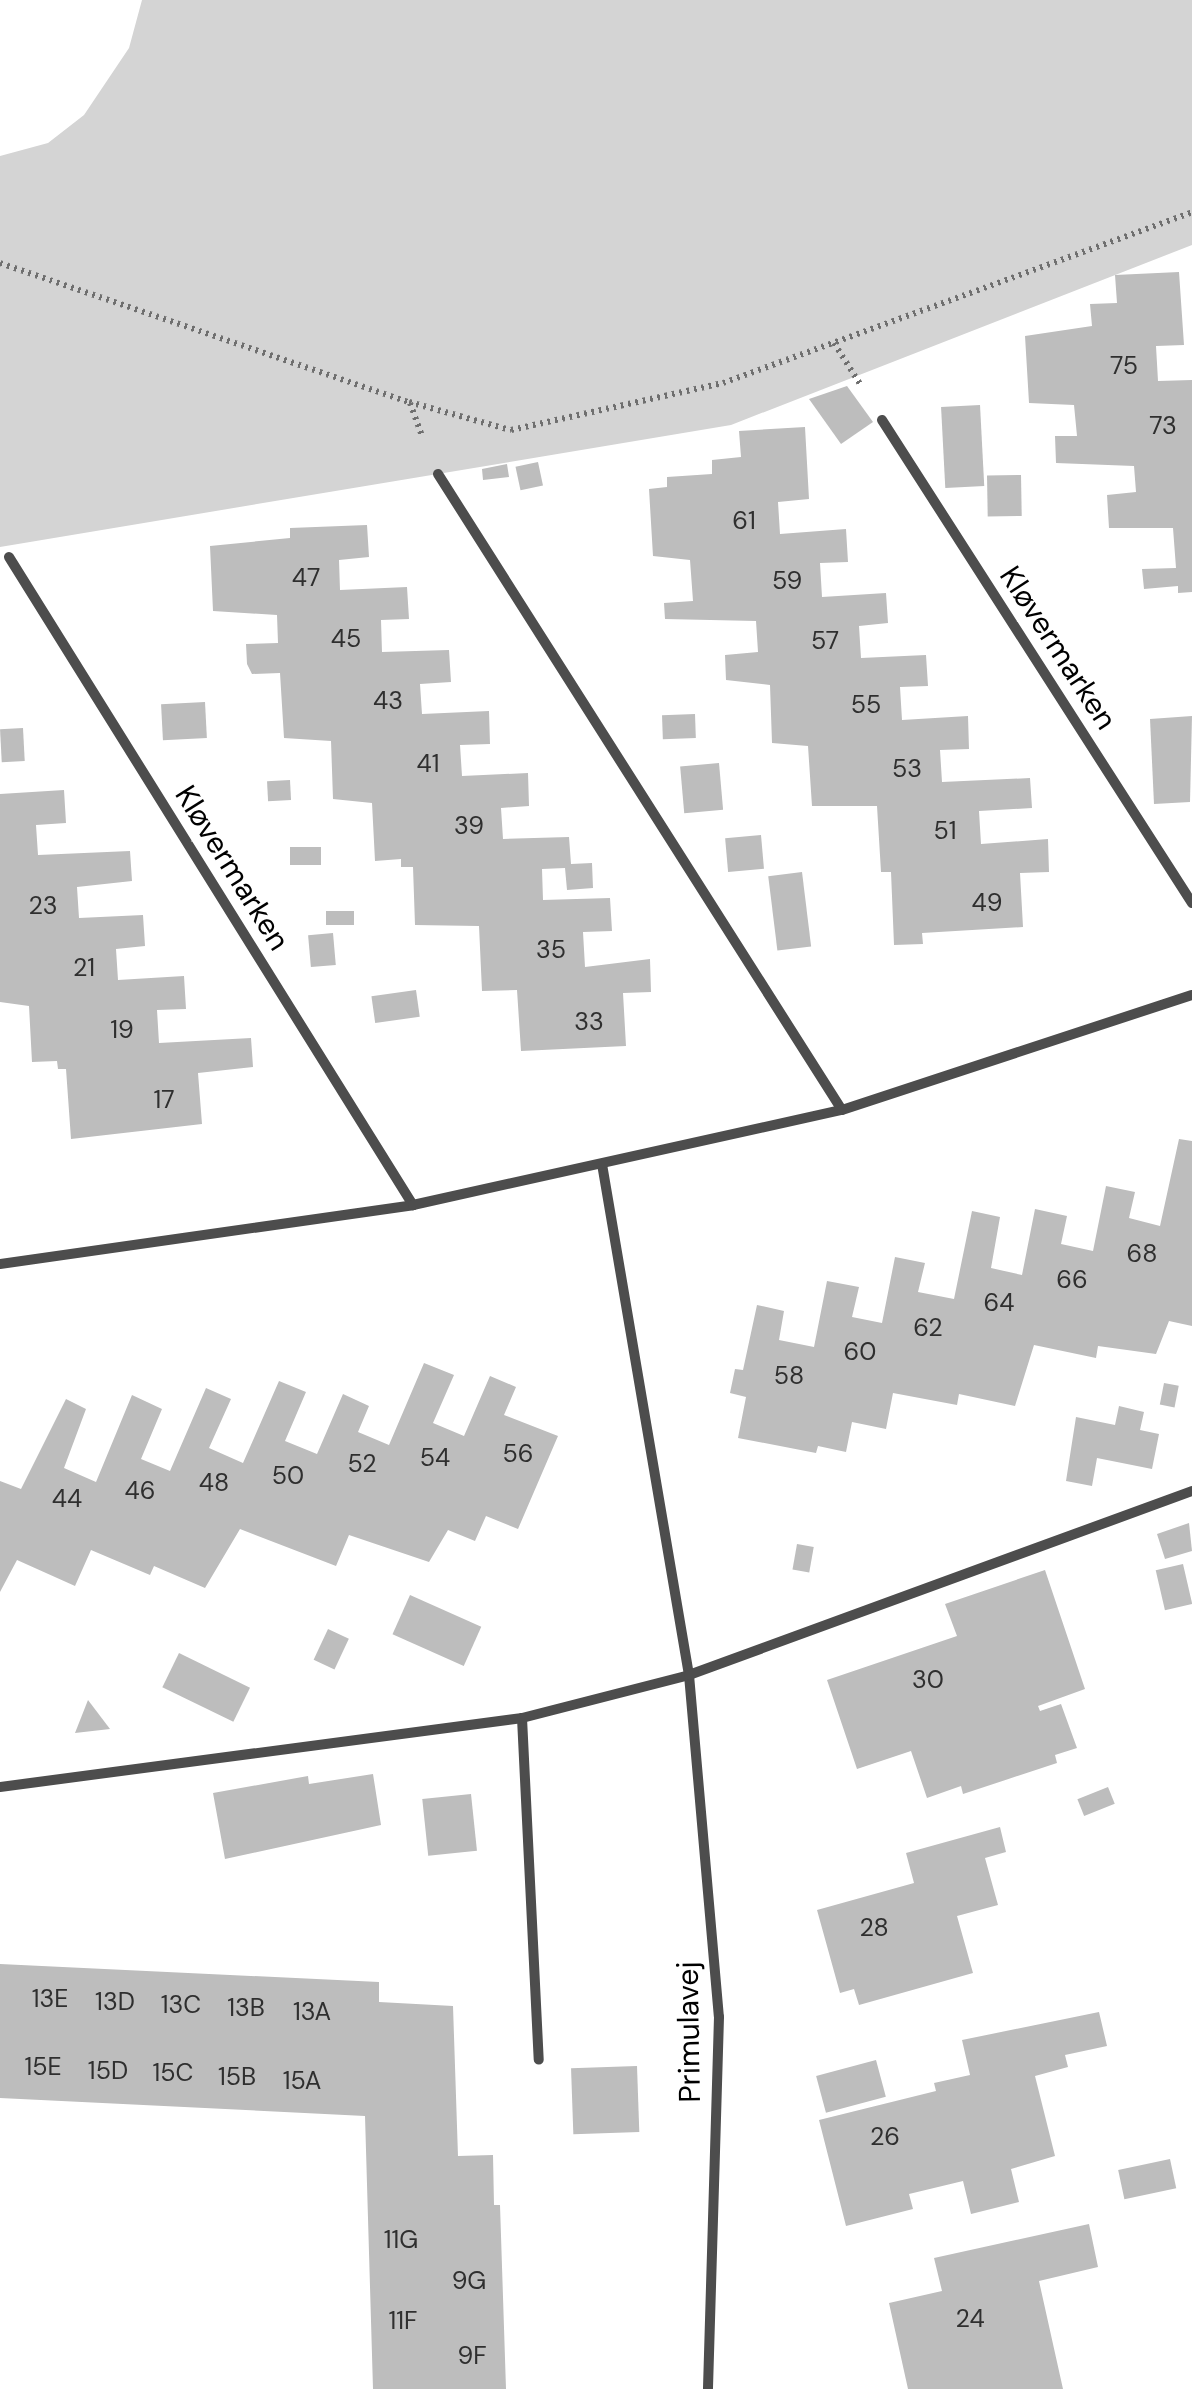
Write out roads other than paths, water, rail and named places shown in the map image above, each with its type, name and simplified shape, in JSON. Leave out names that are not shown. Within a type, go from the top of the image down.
[{"type":"street","name":"Kløvermarken","points":[[882,420],[1192,902]]},
{"type":"street","points":[[438,474],[842,1110]]},
{"type":"street","name":"Kløvermarken","points":[[9,557],[413,1205]]},
{"type":"street","points":[[0,1264],[413,1205],[842,1110],[1192,995]]},
{"type":"street","name":"Primulavej","points":[[602,1164],[689,1675],[718,2017],[708,2389]]},
{"type":"street","points":[[0,1788],[522,1718],[689,1675],[1192,1491]]},
{"type":"street","points":[[522,1718],[539,2060]]}]
